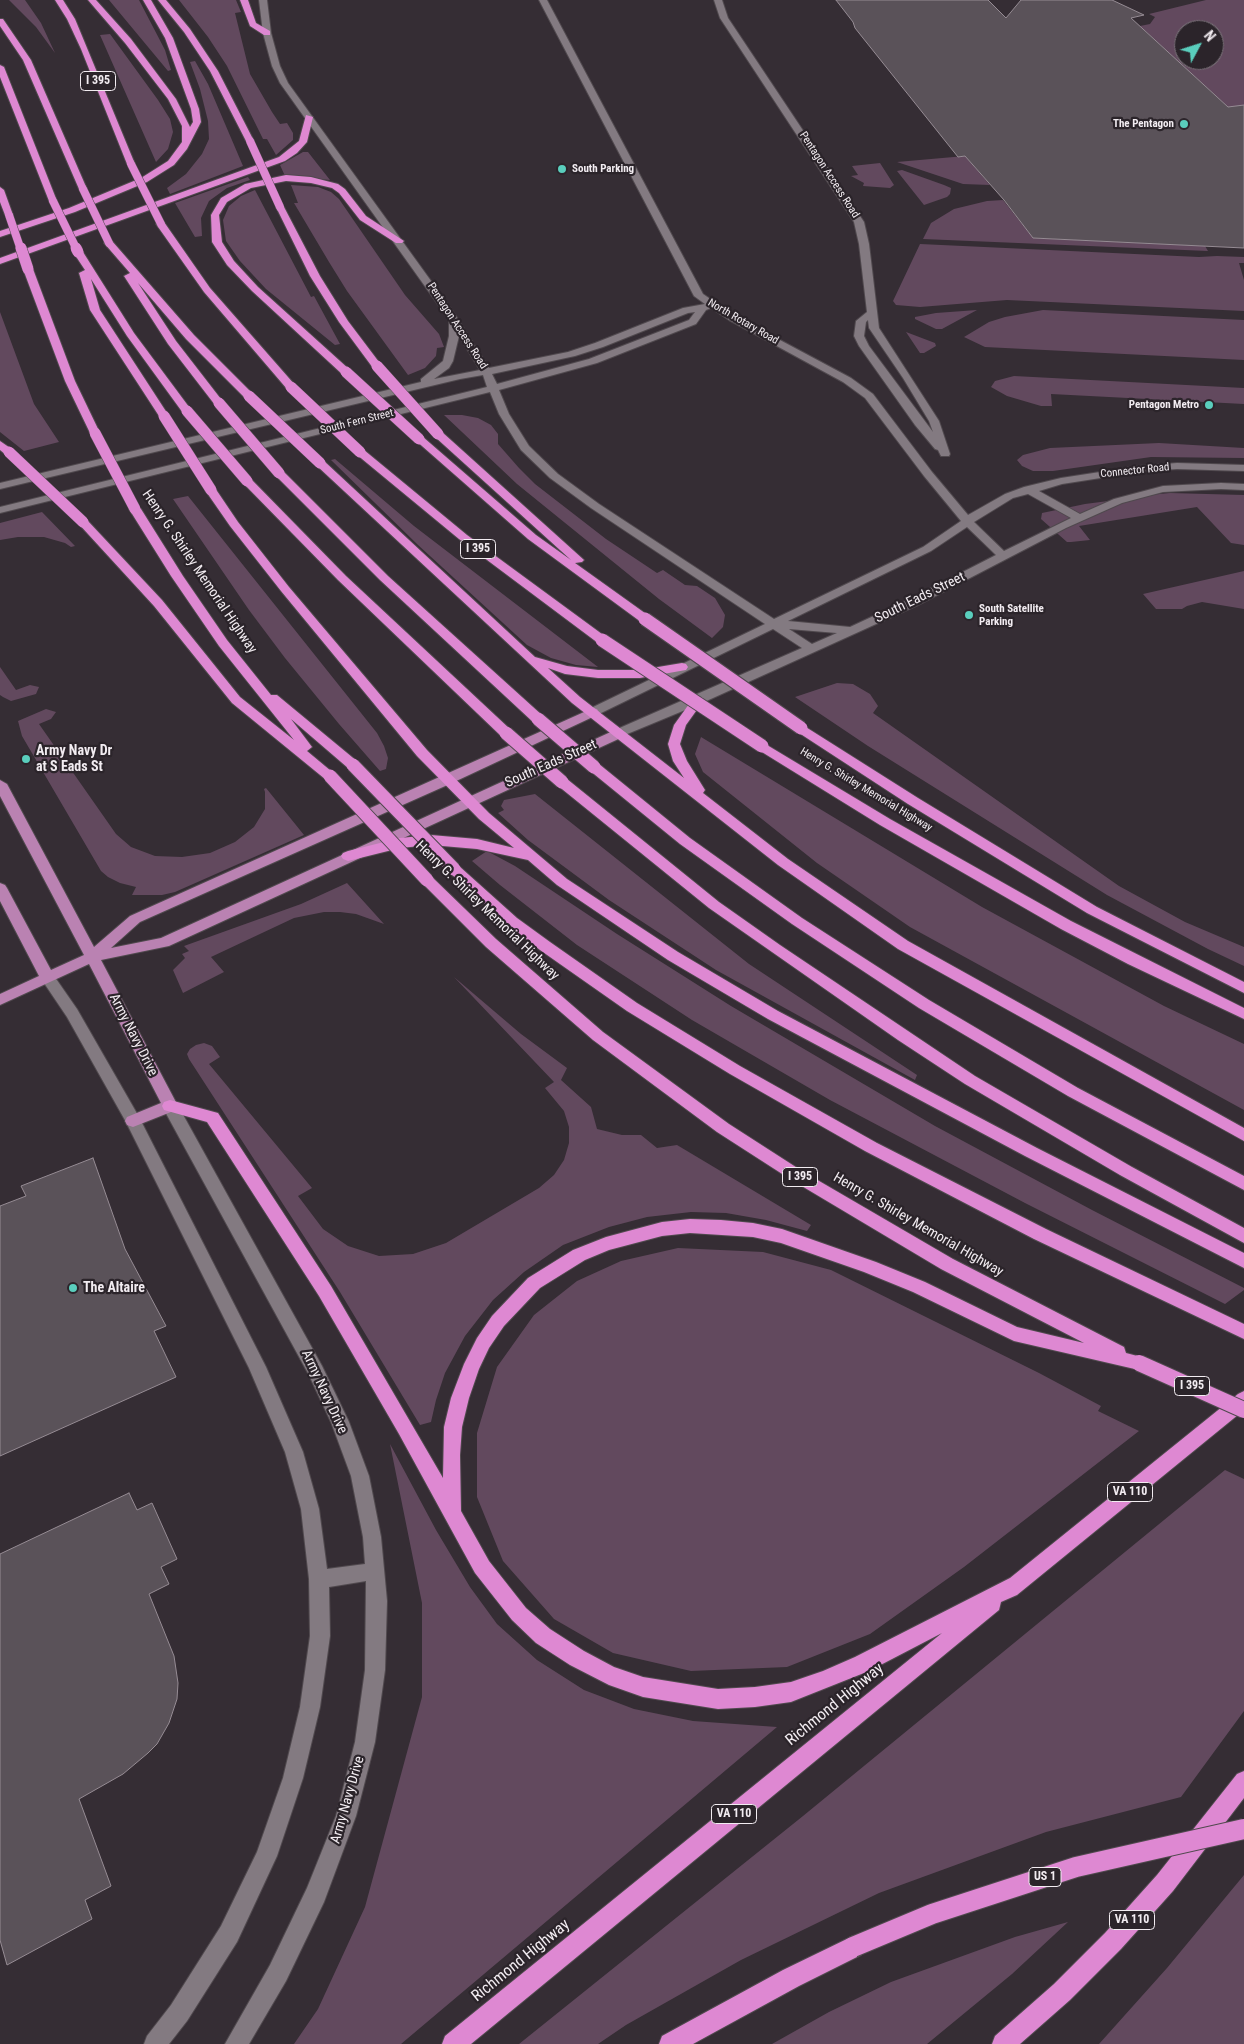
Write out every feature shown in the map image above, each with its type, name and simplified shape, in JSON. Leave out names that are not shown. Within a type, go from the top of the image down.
[{"type":"highway","name":"Henry G. Shirley Memorial Highway","points":[[59,0],[71,19],[131,164],[162,224],[207,290],[291,387],[360,452],[463,538],[602,640],[762,746],[894,827],[1057,920],[1133,960],[1244,1014]]},
{"type":"highway","points":[[92,0],[128,41],[172,99],[186,126],[186,141]]},
{"type":"highway","points":[[0,234],[72,210],[144,180],[171,163],[183,149],[196,122],[196,109],[169,38],[147,0]]},
{"type":"highway","points":[[162,0],[187,31],[214,71],[315,276],[344,322],[377,366],[438,434],[625,604]]},
{"type":"highway","points":[[244,0],[253,24],[267,33]]},
{"type":"highway","points":[[0,21],[27,60],[83,189],[109,243],[172,342],[219,403],[280,473],[384,578],[538,719],[594,767],[685,841],[789,916],[924,1004],[1073,1092],[1244,1184]]},
{"type":"highway","points":[[0,67],[53,201],[78,252],[125,327],[187,411],[247,481],[342,578],[506,733],[613,825],[714,905],[833,990],[986,1089],[1126,1171],[1244,1236]]},
{"type":"highway","points":[[0,261],[282,158],[294,152],[303,142],[309,117]]},
{"type":"highway","points":[[399,241],[363,218],[342,191],[335,186],[312,180],[286,178],[248,186],[238,190],[224,200],[215,215],[214,233],[217,242],[230,263],[255,289],[419,439],[532,537],[801,728],[913,801],[1084,905],[1144,938],[1244,988]]},
{"type":"highway","name":"Henry G. Shirley Memorial Highway","points":[[0,190],[70,381],[135,509],[199,608],[251,680],[330,776],[427,880],[491,943],[598,1036],[657,1082],[723,1128],[796,1175],[947,1264],[1038,1312],[1140,1363],[1244,1410]]},
{"type":"highway","points":[[109,243],[206,354],[249,396],[520,650],[592,712],[799,873],[903,945],[1244,1135]]},
{"type":"highway","points":[[78,252],[95,310],[211,490],[254,550],[328,643],[422,753],[468,801],[533,859],[597,907],[722,986],[1031,1152],[1244,1262]]},
{"type":"highway","points":[[0,444],[83,522],[158,603],[236,700],[330,776]]},
{"type":"highway","points":[[520,650],[550,666],[579,673],[640,674],[682,667]]},
{"type":"highway","points":[[251,680],[354,765],[454,869],[512,921],[632,1007],[734,1070],[939,1182],[1040,1234],[1244,1332]]},
{"type":"highway","points":[[698,700],[680,725],[674,744],[680,761],[704,800]]},
{"type":"highway","points":[[348,856],[400,843],[431,840],[477,844],[533,859]]},
{"type":"highway","points":[[170,1106],[212,1117],[325,1291],[405,1428],[482,1567],[498,1590],[519,1614],[543,1636],[577,1658],[610,1675],[643,1687],[718,1699],[792,1692],[862,1664],[1016,1584]]},
{"type":"highway","points":[[454,1517],[451,1484],[453,1427],[470,1368],[483,1342],[498,1321],[534,1283],[554,1269],[606,1244],[662,1229],[690,1226],[721,1227],[753,1230],[782,1236],[861,1263],[919,1287],[1014,1334],[1140,1363]]},
{"type":"highway","name":"Richmond Highway","points":[[453,2044],[1244,1399]]},
{"type":"highway","name":"VA 110","points":[[1003,2044],[1062,1992],[1113,1941],[1165,1883],[1244,1781]]},
{"type":"highway","name":"US 1","points":[[670,2044],[791,1978],[854,1947],[932,1914],[1076,1867],[1244,1829]]},
{"type":"main road","name":"South Eads Street","points":[[92,957],[135,919],[447,780],[592,712]]},
{"type":"main road","name":"South Eads Street","points":[[0,1000],[92,957],[164,942],[468,801],[620,733]]},
{"type":"main road","name":"Army Navy Drive","points":[[0,784],[170,1106]]},
{"type":"main road","points":[[0,888],[47,977]]},
{"type":"main road","points":[[134,1121],[170,1106]]},
{"type":"street","name":"Pentagon Access Road","points":[[263,0],[267,33],[276,66],[284,83],[454,320],[486,371],[504,414],[525,448],[554,476],[595,506],[811,650]]},
{"type":"street","name":"North Rotary Road","points":[[543,0],[693,287],[707,307],[732,318],[848,380],[869,396],[936,464],[966,521],[1004,556]]},
{"type":"street","name":"Pentagon Access Road","points":[[718,0],[724,18],[859,222],[864,244],[874,328],[934,421],[936,464]]},
{"type":"street","name":"South Fern Street","points":[[0,486],[417,386],[571,354],[599,346],[686,310],[707,307]]},
{"type":"street","name":"South Fern Street","points":[[0,510],[493,389],[593,361],[693,322],[707,307]]},
{"type":"street","points":[[872,313],[861,321],[859,336],[864,346],[919,423],[936,464]]},
{"type":"street","points":[[417,386],[444,366],[454,336],[454,320]]},
{"type":"street","name":"Connector Road","points":[[773,623],[927,549],[988,507],[1028,489],[1062,481],[1139,469],[1177,466],[1244,468]]},
{"type":"street","name":"Connector Road","points":[[1004,556],[1079,518],[1139,494],[1188,487],[1244,487]]},
{"type":"street","points":[[1028,489],[1079,518]]},
{"type":"street","name":"South Eads Street","points":[[620,733],[811,650],[914,602],[1004,556]]},
{"type":"street","name":"Pentagon Access Road","points":[[773,623],[851,630]]},
{"type":"street","name":"South Eads Street","points":[[592,712],[773,623]]},
{"type":"street","points":[[47,977],[72,1013],[134,1121],[257,1367],[294,1452],[310,1509],[319,1579],[320,1636],[310,1707],[293,1778],[266,1856],[229,1934],[179,2013],[155,2044]]},
{"type":"street","name":"Army Navy Drive","points":[[170,1106],[295,1332],[340,1422],[360,1476],[372,1537],[375,1571],[377,1601],[375,1670],[364,1742],[346,1816],[316,1894],[278,1974],[236,2044]]},
{"type":"street","points":[[319,1579],[375,1571]]},
{"type":"shaded area","points":[[9,0],[25,0],[41,23],[55,53],[36,27]]},
{"type":"shaded area","points":[[109,0],[139,0],[165,50],[171,70],[168,71]]},
{"type":"shaded area","points":[[179,0],[236,0],[241,12],[235,13],[250,74],[280,124],[287,123],[293,133],[293,140],[276,155],[267,139],[263,139],[227,66],[208,37]]},
{"type":"shaded area","points":[[1206,0],[1244,0],[1244,108],[1228,107],[1188,70],[1224,70],[1224,20],[1174,20],[1174,57],[1140,26],[1150,24],[1155,17],[1149,14]]},
{"type":"shaded area","points":[[110,34],[170,119],[173,132],[168,149],[156,162],[100,35]]},
{"type":"shaded area","points":[[195,61],[208,84],[243,166],[170,194],[167,188],[186,174],[202,154],[209,139],[208,121],[200,89],[190,62]]},
{"type":"shaded area","points":[[303,152],[308,152],[330,180],[285,176],[280,165]]},
{"type":"shaded area","points":[[965,156],[990,185],[963,184],[897,162]]},
{"type":"shaded area","points":[[880,163],[894,185],[890,188],[863,186],[864,183],[851,176],[858,175],[852,166]]},
{"type":"shaded area","points":[[902,170],[951,188],[950,194],[947,197],[924,205],[897,171]]},
{"type":"shaded area","points":[[248,177],[250,180],[227,188],[209,201],[201,218],[202,236],[195,237],[175,203]]},
{"type":"shaded area","points":[[291,185],[318,187],[331,192],[339,199],[405,295],[439,334],[444,347],[437,348],[436,356],[425,368],[408,375],[347,291],[329,262],[294,203],[298,203]]},
{"type":"shaded area","points":[[255,190],[311,297],[314,296],[340,344],[335,345],[266,289],[240,261],[226,241],[223,220],[229,206],[241,196]]},
{"type":"shaded area","points":[[1003,200],[1033,238],[1205,246],[1208,251],[923,239],[931,223],[954,209],[987,201]]},
{"type":"shaded area","points":[[920,244],[1199,257],[1244,257],[1244,263],[1239,263],[1244,280],[1244,311],[1007,300],[920,307],[896,305],[893,301]]},
{"type":"shaded area","points":[[977,310],[942,329],[936,329],[915,319],[915,317],[936,313]]},
{"type":"shaded area","points":[[1043,310],[1244,320],[1244,360],[985,347],[964,337],[989,322]]},
{"type":"shaded area","points":[[0,312],[34,404],[59,442],[24,451],[0,432]]},
{"type":"shaded area","points":[[906,332],[935,343],[936,346],[924,353],[920,353]]},
{"type":"shaded area","points":[[1014,376],[1244,388],[1244,404],[1051,394],[1052,406],[1041,406],[1007,396],[991,387],[995,381]]},
{"type":"shaded area","points":[[444,415],[462,415],[478,418],[491,425],[498,434],[498,444],[535,484],[606,539],[657,573],[663,570],[685,585],[697,586],[715,598],[725,615],[723,627],[712,638],[659,599],[517,484]]},
{"type":"shaded area","points":[[1159,443],[1244,448],[1244,458],[1151,457],[1053,471],[1033,471],[1022,466],[1017,460],[1023,455],[1050,448]]},
{"type":"shaded area","points":[[335,459],[414,526],[598,667],[576,665],[551,658],[527,645],[418,545],[331,460]]},
{"type":"shaded area","points":[[1170,493],[1244,495],[1244,545],[1231,543],[1197,507],[1079,526],[1090,540],[1071,542],[1067,542],[1041,519],[1042,513],[1085,504],[1116,500],[1115,498]]},
{"type":"shaded area","points":[[188,496],[377,733],[388,758],[386,769],[380,771],[339,724],[249,610],[173,499]]},
{"type":"shaded area","points":[[42,512],[75,546],[71,547],[65,543],[44,537],[18,537],[0,540],[0,523]]},
{"type":"shaded area","points":[[1244,571],[1244,609],[1202,602],[1182,609],[1156,609],[1143,594]]},
{"type":"shaded area","points":[[0,667],[16,690],[30,685],[39,687],[36,694],[11,701],[0,695]]},
{"type":"shaded area","points":[[837,683],[853,684],[870,694],[878,706],[873,713],[1119,886],[1185,922],[1244,947],[1244,966],[1107,895],[868,746],[795,697]]},
{"type":"shaded area","points":[[46,709],[56,712],[51,719],[39,724],[116,834],[131,847],[155,856],[182,857],[210,853],[235,842],[254,827],[265,809],[264,789],[266,788],[304,835],[175,892],[162,895],[132,895],[136,887],[120,883],[101,871],[22,736],[18,721]]},
{"type":"shaded area","points":[[701,737],[982,907],[1164,1006],[1244,1044],[1244,1110],[910,927],[817,863],[703,772],[695,754]]},
{"type":"shaded area","points":[[535,794],[749,964],[917,1075],[915,1080],[716,970],[609,900],[528,840],[498,813],[504,810],[501,806],[504,800]]},
{"type":"shaded area","points":[[487,851],[515,866],[617,934],[731,1006],[935,1126],[1244,1288],[1244,1290],[1225,1304],[1025,1203],[830,1100],[692,1020],[577,945],[472,861]]},
{"type":"shaded area","points":[[347,883],[384,924],[356,914],[340,912],[324,912],[294,918],[211,957],[224,972],[183,993],[173,970],[185,958],[182,954],[189,951],[184,946],[301,904]]},
{"type":"shaded area","points":[[454,977],[521,1034],[567,1068],[561,1080],[591,1107],[597,1129],[622,1135],[641,1135],[657,1148],[677,1145],[811,1225],[807,1231],[766,1220],[726,1213],[691,1212],[647,1217],[609,1227],[563,1245],[524,1272],[493,1300],[465,1336],[445,1373],[431,1422],[420,1425],[340,1292],[187,1054],[196,1045],[204,1043],[212,1046],[220,1057],[209,1064],[312,1188],[298,1196],[323,1229],[348,1246],[379,1256],[413,1254],[446,1243],[539,1188],[554,1175],[564,1160],[569,1143],[569,1127],[564,1111],[545,1088],[554,1082]]},
{"type":"shaded area","points":[[678,1248],[763,1252],[831,1270],[1039,1373],[1101,1406],[1098,1411],[1139,1431],[964,1567],[870,1634],[787,1667],[691,1671],[613,1653],[554,1619],[503,1561],[477,1497],[477,1433],[497,1367],[534,1315],[577,1281],[621,1261]]},
{"type":"shaded area","points":[[390,1444],[436,1530],[470,1587],[497,1624],[537,1660],[584,1690],[634,1709],[693,1721],[777,1727],[401,2044],[294,2044],[318,2009],[365,1907],[422,1697],[422,1603]]},
{"type":"shaded area","points":[[1225,1470],[1244,1479],[1244,1711],[1181,1797],[1046,1832],[879,1893],[741,1960],[626,2025],[598,2044],[519,2044],[803,1816]]},
{"type":"shaded area","points":[[1244,1875],[1244,2044],[1099,2044],[1167,1968]]},
{"type":"shaded area","points":[[1068,1922],[1012,1974],[927,2044],[772,2044],[829,2012],[891,1982],[1015,1937]]},
{"type":"building","name":"The Pentagon","points":[[836,0],[988,0],[1006,18],[1021,0],[1112,0],[1144,15],[1131,18],[1174,57],[1174,70],[1188,70],[1228,107],[1244,105],[1244,248],[1033,238],[1004,200],[965,156],[958,157],[855,28],[853,22]]},
{"type":"building","name":"The Altaire","points":[[93,1158],[125,1249],[166,1326],[154,1331],[176,1377],[0,1456],[0,1206],[26,1196],[21,1186]]},
{"type":"building","points":[[129,1493],[137,1510],[152,1503],[177,1559],[161,1567],[169,1584],[149,1594],[174,1656],[178,1683],[177,1699],[169,1723],[157,1744],[123,1774],[79,1799],[111,1886],[85,1900],[92,1919],[7,1965],[0,1940],[0,1554]]},
{"type":"place","name":"The Pentagon","points":[[1184,124]]},
{"type":"place","name":"South Parking","points":[[562,169]]},
{"type":"place","name":"Pentagon Metro","points":[[1209,405]]},
{"type":"place","name":"South Satellite Parking","points":[[969,615]]},
{"type":"place","name":"Army Navy Dr at S Eads St","points":[[26,759]]},
{"type":"place","name":"The Altaire","points":[[73,1288]]}]
